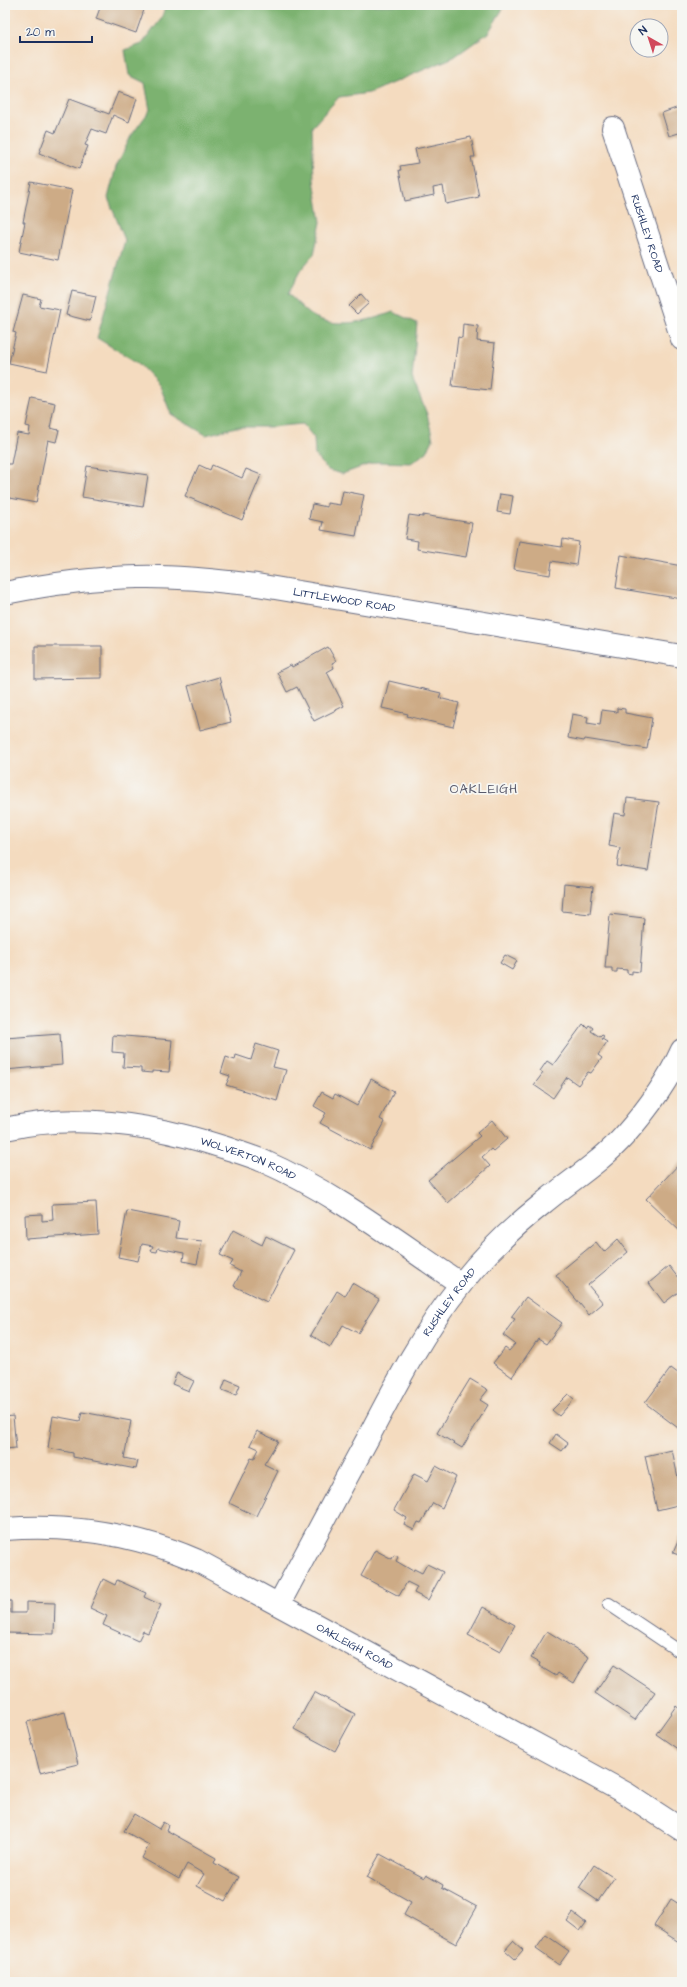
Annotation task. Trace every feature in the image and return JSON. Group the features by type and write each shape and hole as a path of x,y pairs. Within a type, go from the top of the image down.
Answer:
{"street":[{"name":"RUSHLEY ROAD","path":"613,128 682,339"},
{"name":"LITTLEWOOD ROAD","path":"5,593 76,582 139,577 195,579 265,586 682,656"},
{"name":"RUSHLEY ROAD","path":"279,1604 395,1386 428,1330 461,1284 490,1250 540,1205 599,1160 624,1136 658,1092 682,1050"},
{"name":"WOLVERTON ROAD","path":"5,1128 68,1120 117,1124 200,1140 263,1161 326,1194 461,1284"},
{"name":"OAKLEIGH ROAD","path":"5,1529 52,1527 86,1530 167,1548 196,1560 620,1790 682,1830"}],"lane":[{"path":"609,1604 682,1653"}],"green space":[{"path":"166,5 503,5 504,7 488,33 454,57 369,93 339,97 312,127 314,180 321,222 314,254 300,271 288,294 311,315 320,320 341,323 363,321 393,312 417,323 412,378 427,414 433,440 427,452 411,463 376,462 342,474 328,470 315,455 314,438 303,424 269,427 236,427 206,435 171,414 160,386 138,363 97,338 125,240 108,198 116,167 131,136 150,110 145,83 129,75 125,50 142,44 161,19"}],"building":[{"path":"101,5 151,5 149,9 145,7 136,33 96,19"},
{"path":"118,92 137,99 129,122 113,115 106,134 92,129 85,145 88,146 79,169 39,153 48,130 55,133 69,99 109,114"},
{"path":"682,106 682,132 669,136 662,113"},
{"path":"471,137 475,157 471,157 479,197 446,204 443,186 433,188 434,195 405,201 399,170 401,170 400,166 418,163 415,149"},
{"path":"31,182 72,190 58,260 19,252"},
{"path":"72,291 96,296 90,321 66,315"},
{"path":"361,294 369,303 357,314 349,306"},
{"path":"23,295 41,299 39,306 60,310 47,371 9,363 16,333 13,332"},
{"path":"463,324 478,326 477,341 495,343 490,390 452,386 458,337 462,338"},
{"path":"32,398 55,403 50,428 59,430 56,442 48,440 36,503 5,497 5,474 7,464 11,464 17,433 29,435 30,427 26,426"},
{"path":"199,465 210,470 212,465 242,478 246,469 261,475 242,520 185,496"},
{"path":"87,466 148,475 143,507 82,497"},
{"path":"343,491 364,495 356,536 321,530 323,522 309,519 312,504 327,507 327,503 340,505"},
{"path":"500,494 513,496 510,514 497,512"},
{"path":"409,515 423,517 423,515 472,523 466,557 417,549 418,541 405,539"},
{"path":"563,539 579,542 576,565 552,561 550,575 514,569 519,541 562,547"},
{"path":"621,555 682,566 682,599 616,588"},
{"path":"35,646 102,646 102,678 35,679"},
{"path":"328,647 336,661 332,663 334,668 327,672 344,706 314,721 297,687 287,692 277,672 291,665 292,667"},
{"path":"219,677 231,722 200,730 188,686"},
{"path":"389,681 441,693 439,698 459,703 453,727 407,716 408,714 382,708"},
{"path":"617,708 625,709 625,713 652,718 647,749 585,739 584,741 568,738 572,714 588,717 587,723 600,725 602,710 617,712"},
{"path":"627,798 659,802 648,871 617,866 620,848 609,846 614,813 625,815"},
{"path":"564,884 593,887 590,914 562,911"},
{"path":"610,914 644,918 640,972 632,971 632,974 627,973 627,970 617,969 617,972 612,972 612,968 605,968"},
{"path":"505,955 517,961 512,970 500,963"},
{"path":"583,1024 587,1028 589,1025 593,1028 591,1031 600,1037 602,1035 604,1036 602,1039 607,1042 598,1055 602,1058 591,1073 588,1072 578,1085 567,1077 553,1098 534,1085 543,1073 540,1071 547,1061 553,1065"},
{"path":"60,1034 62,1065 5,1070 5,1038"},
{"path":"113,1035 172,1040 169,1072 141,1072 141,1068 123,1067 124,1053 112,1052"},
{"path":"256,1044 278,1051 273,1067 286,1070 277,1101 226,1085 230,1076 221,1073 226,1057 235,1060 236,1055 251,1060"},
{"path":"371,1079 394,1092 380,1119 385,1122 370,1150 320,1123 326,1113 314,1106 322,1092 333,1098 335,1094 357,1106"},
{"path":"492,1120 507,1139 493,1151 491,1149 482,1157 490,1166 448,1203 428,1180 480,1136 477,1133"},
{"path":"681,1162 682,1163 682,1233 646,1199"},
{"path":"96,1202 98,1234 26,1239 25,1215 42,1214 42,1221 53,1220 52,1204"},
{"path":"127,1211 179,1221 176,1238 202,1241 197,1264 183,1261 184,1253 158,1248 157,1252 151,1251 153,1246 142,1244 138,1261 118,1257"},
{"path":"233,1230 262,1245 266,1236 294,1250 267,1302 234,1286 241,1272 230,1266 233,1261 220,1255"},
{"path":"618,1239 628,1252 588,1285 603,1303 589,1315 556,1275 596,1242 604,1252"},
{"path":"669,1266 682,1283 682,1289 664,1303 649,1283"},
{"path":"352,1283 379,1299 358,1333 343,1325 330,1347 311,1335 337,1291 345,1296"},
{"path":"526,1297 562,1323 546,1344 538,1339 512,1377 493,1363 505,1348 509,1351 515,1344 503,1335 515,1319 511,1317"},
{"path":"671,1368 679,1374 682,1369 682,1431 645,1403"},
{"path":"177,1373 194,1381 189,1391 172,1384"},
{"path":"226,1379 240,1385 236,1395 222,1390"},
{"path":"470,1379 488,1390 480,1400 488,1405 462,1448 437,1433"},
{"path":"568,1394 574,1399 559,1416 552,1410"},
{"path":"82,1412 131,1421 124,1458 138,1461 136,1469 73,1457 73,1453 48,1448 53,1416 80,1421"},
{"path":"13,1416 16,1448 5,1449 5,1417"},
{"path":"257,1431 278,1441 264,1464 278,1471 256,1516 229,1503 251,1458 254,1459 259,1449 250,1445"},
{"path":"556,1434 568,1443 562,1451 550,1443"},
{"path":"672,1450 682,1496 682,1504 657,1510 645,1456"},
{"path":"436,1466 456,1477 442,1508 433,1503 421,1523 418,1522 414,1530 404,1525 407,1518 394,1510 414,1474 428,1481"},
{"path":"682,1532 682,1556 673,1553"},
{"path":"375,1550 392,1559 394,1555 398,1557 396,1561 413,1571 414,1569 422,1573 427,1564 443,1572 428,1600 414,1593 417,1587 407,1582 399,1596 361,1576"},
{"path":"103,1579 115,1585 117,1580 146,1593 144,1597 161,1605 148,1633 143,1631 138,1641 103,1625 107,1616 90,1608"},
{"path":"5,1600 11,1601 11,1613 26,1613 26,1602 55,1603 54,1634 5,1633"},
{"path":"483,1607 515,1625 500,1652 468,1635"},
{"path":"547,1631 589,1657 574,1683 558,1673 556,1676 539,1666 540,1663 531,1658"},
{"path":"614,1665 655,1692 635,1720 595,1693"},
{"path":"314,1692 355,1714 335,1751 294,1729"},
{"path":"676,1706 682,1711 682,1752 656,1734"},
{"path":"65,1712 78,1764 40,1773 27,1722"},
{"path":"134,1814 159,1829 163,1822 168,1825 166,1830 216,1858 214,1863 239,1877 225,1901 197,1886 204,1874 187,1864 179,1879 142,1858 149,1845 124,1831"},
{"path":"380,1854 424,1878 426,1875 443,1885 442,1888 477,1907 456,1944 404,1915 411,1902 367,1877"},
{"path":"594,1865 614,1878 598,1901 579,1888"},
{"path":"671,1899 679,1904 682,1900 682,1944 654,1926"},
{"path":"573,1913 586,1923 580,1931 567,1921"},
{"path":"546,1935 569,1951 559,1965 536,1949"},
{"path":"513,1941 523,1950 515,1959 505,1950"}],"district":[{"name":"OAKLEIGH","path":"484,789"}]}
